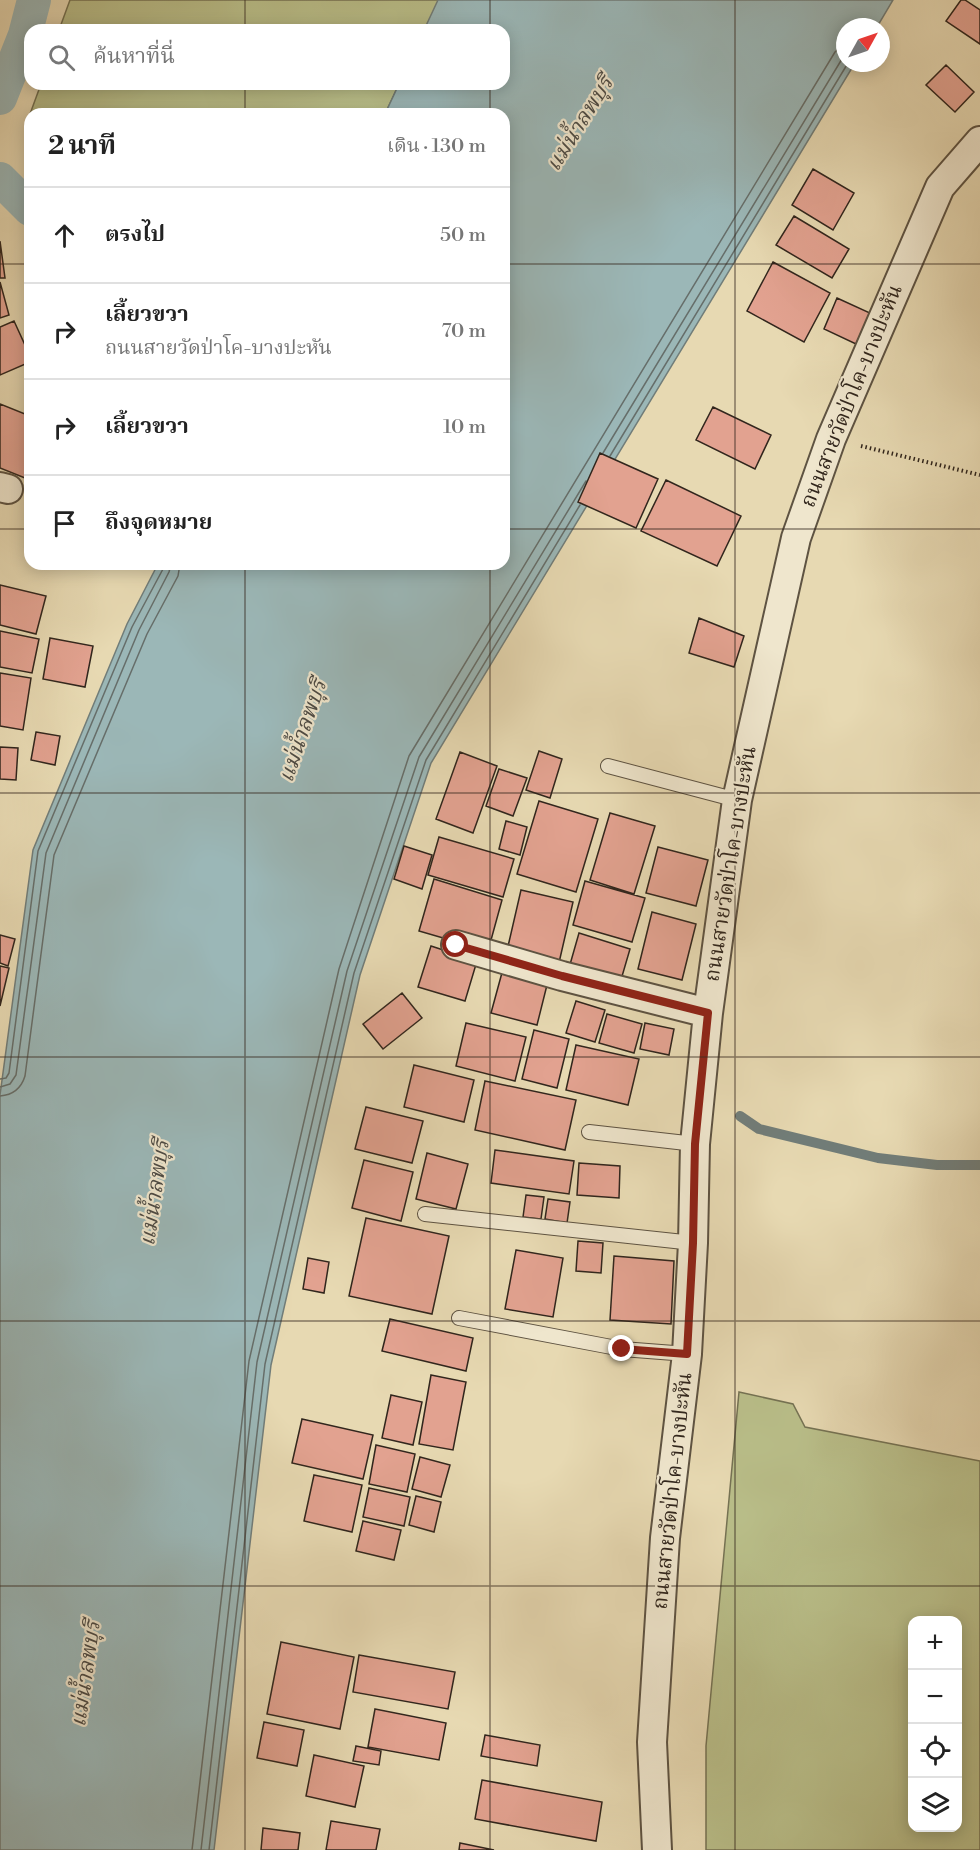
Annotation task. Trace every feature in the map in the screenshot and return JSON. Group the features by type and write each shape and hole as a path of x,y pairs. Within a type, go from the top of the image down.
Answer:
{"street":[{"name":"ถนนสายวัดป่าโค-บางปะหัน","path":"657,1850 652,1742 665,1538 687,1354 695,1144 708,1013 737,800 796,538 831,439 940,187 980,141"},
{"path":"456,945 562,976 708,1013"}],"lane":[{"path":"608,766 737,800"},
{"path":"590,1132 695,1144"},
{"path":"425,1214 693,1243"},
{"path":"459,1318 622,1349 687,1354"}],"path":[{"path":"831,439 980,476"}],"green space":[{"path":"70,0 439,0 428,24 61,24"},
{"path":"39,90 396,90 388,108 32,108"},
{"path":"739,1392 793,1404 805,1427 980,1461 980,1850 706,1850 706,1746"}],"water":[{"name":"แม่น้ำลพบุรี","path":"438,0 893,0 882,18 836,18 836,72 850,72 431,763 360,975 271,1365 214,1850 0,1850 0,1095 33,850 127,624 155,570 510,570 510,108 388,108 396,90 510,90 510,24 427,24"}],"building":[{"path":"961,0 965,0 980,10 980,44 946,21"},
{"path":"946,65 974,92 955,112 926,85"},
{"path":"813,169 854,193 833,230 792,205"},
{"path":"794,216 849,249 832,278 776,245"},
{"path":"0,241 5,278 0,278"},
{"path":"773,262 830,293 804,342 747,311"},
{"path":"0,282 9,315 0,318"},
{"path":"837,298 870,313 856,344 824,329"},
{"path":"14,321 24,343 24,365 0,375 0,327"},
{"path":"0,404 24,414 24,478 0,468"},
{"path":"713,407 771,435 755,469 696,440"},
{"path":"600,453 658,479 636,528 578,502"},
{"path":"666,480 741,516 717,566 641,531"},
{"path":"0,585 46,596 36,634 0,625"},
{"path":"699,618 744,636 734,667 689,653"},
{"path":"0,631 39,639 32,673 0,667"},
{"path":"50,638 93,646 85,687 43,679"},
{"path":"0,673 31,678 23,730 0,726"},
{"path":"36,732 60,736 55,765 31,760"},
{"path":"0,747 18,748 16,780 0,779"},
{"path":"539,751 562,759 550,798 526,790"},
{"path":"460,752 497,766 473,833 436,819"},
{"path":"499,769 527,778 513,816 486,806"},
{"path":"539,801 598,819 576,892 517,874"},
{"path":"610,813 655,826 634,894 590,880"},
{"path":"506,821 527,827 520,855 499,849"},
{"path":"439,837 514,859 503,897 428,875"},
{"path":"404,846 432,855 422,889 394,879"},
{"path":"658,847 708,860 696,906 646,893"},
{"path":"434,879 502,900 488,951 419,931"},
{"path":"585,881 645,898 632,942 573,925"},
{"path":"521,890 573,902 558,967 506,955"},
{"path":"652,912 696,924 682,980 638,969"},
{"path":"579,933 630,949 618,990 567,975"},
{"path":"0,935 15,939 8,966 0,963"},
{"path":"431,946 477,961 465,1001 418,987"},
{"path":"0,966 9,968 0,1006"},
{"path":"503,969 548,981 537,1025 491,1013"},
{"path":"402,993 422,1018 383,1049 363,1024"},
{"path":"576,1001 605,1010 595,1042 566,1033"},
{"path":"607,1014 642,1024 634,1053 599,1043"},
{"path":"466,1023 526,1037 515,1081 456,1066"},
{"path":"645,1023 674,1029 669,1055 640,1049"},
{"path":"534,1030 569,1039 557,1088 522,1079"},
{"path":"576,1045 639,1059 628,1105 566,1090"},
{"path":"414,1065 474,1080 464,1122 404,1107"},
{"path":"485,1081 576,1100 565,1150 475,1130"},
{"path":"366,1107 423,1121 412,1163 355,1149"},
{"path":"495,1150 574,1161 569,1194 491,1183"},
{"path":"427,1153 468,1164 456,1209 416,1199"},
{"path":"364,1160 413,1172 401,1221 352,1208"},
{"path":"579,1163 620,1166 619,1198 577,1195"},
{"path":"526,1195 544,1197 541,1219 523,1217"},
{"path":"548,1199 570,1202 567,1223 545,1219"},
{"path":"366,1218 449,1236 432,1314 349,1296"},
{"path":"578,1241 603,1243 601,1273 576,1271"},
{"path":"516,1250 563,1258 553,1317 505,1309"},
{"path":"614,1256 674,1261 671,1324 610,1320"},
{"path":"308,1258 329,1262 324,1293 303,1289"},
{"path":"390,1319 473,1338 466,1371 382,1351"},
{"path":"431,1375 466,1382 453,1450 419,1444"},
{"path":"391,1395 422,1402 413,1445 382,1438"},
{"path":"302,1419 373,1435 363,1479 292,1463"},
{"path":"376,1445 415,1454 407,1492 369,1484"},
{"path":"420,1457 450,1465 441,1497 412,1489"},
{"path":"314,1475 362,1485 352,1532 304,1521"},
{"path":"369,1488 410,1497 404,1526 363,1517"},
{"path":"416,1496 441,1502 434,1532 409,1525"},
{"path":"363,1521 401,1530 394,1560 356,1551"},
{"path":"281,1642 354,1657 340,1729 267,1714"},
{"path":"359,1655 455,1672 448,1709 353,1692"},
{"path":"375,1709 446,1723 439,1760 368,1747"},
{"path":"264,1722 304,1730 297,1766 257,1758"},
{"path":"485,1735 540,1745 537,1766 481,1756"},
{"path":"356,1746 381,1751 379,1765 353,1761"},
{"path":"314,1755 364,1766 355,1807 306,1796"},
{"path":"482,1780 602,1802 596,1841 475,1819"},
{"path":"331,1821 380,1829 376,1850 326,1850"},
{"path":"263,1828 300,1833 298,1850 261,1850"},
{"path":"460,1843 494,1850 459,1850"}],"waterway":[{"path":"28,24 34,0"},
{"path":"0,98 24,38"},
{"path":"0,179 24,203"},
{"path":"740,1116 759,1129 878,1158 937,1165 980,1165"}],"route":[{"path":"456,945 639,997 708,1013 695,1144 687,1354 622,1349"}]}
